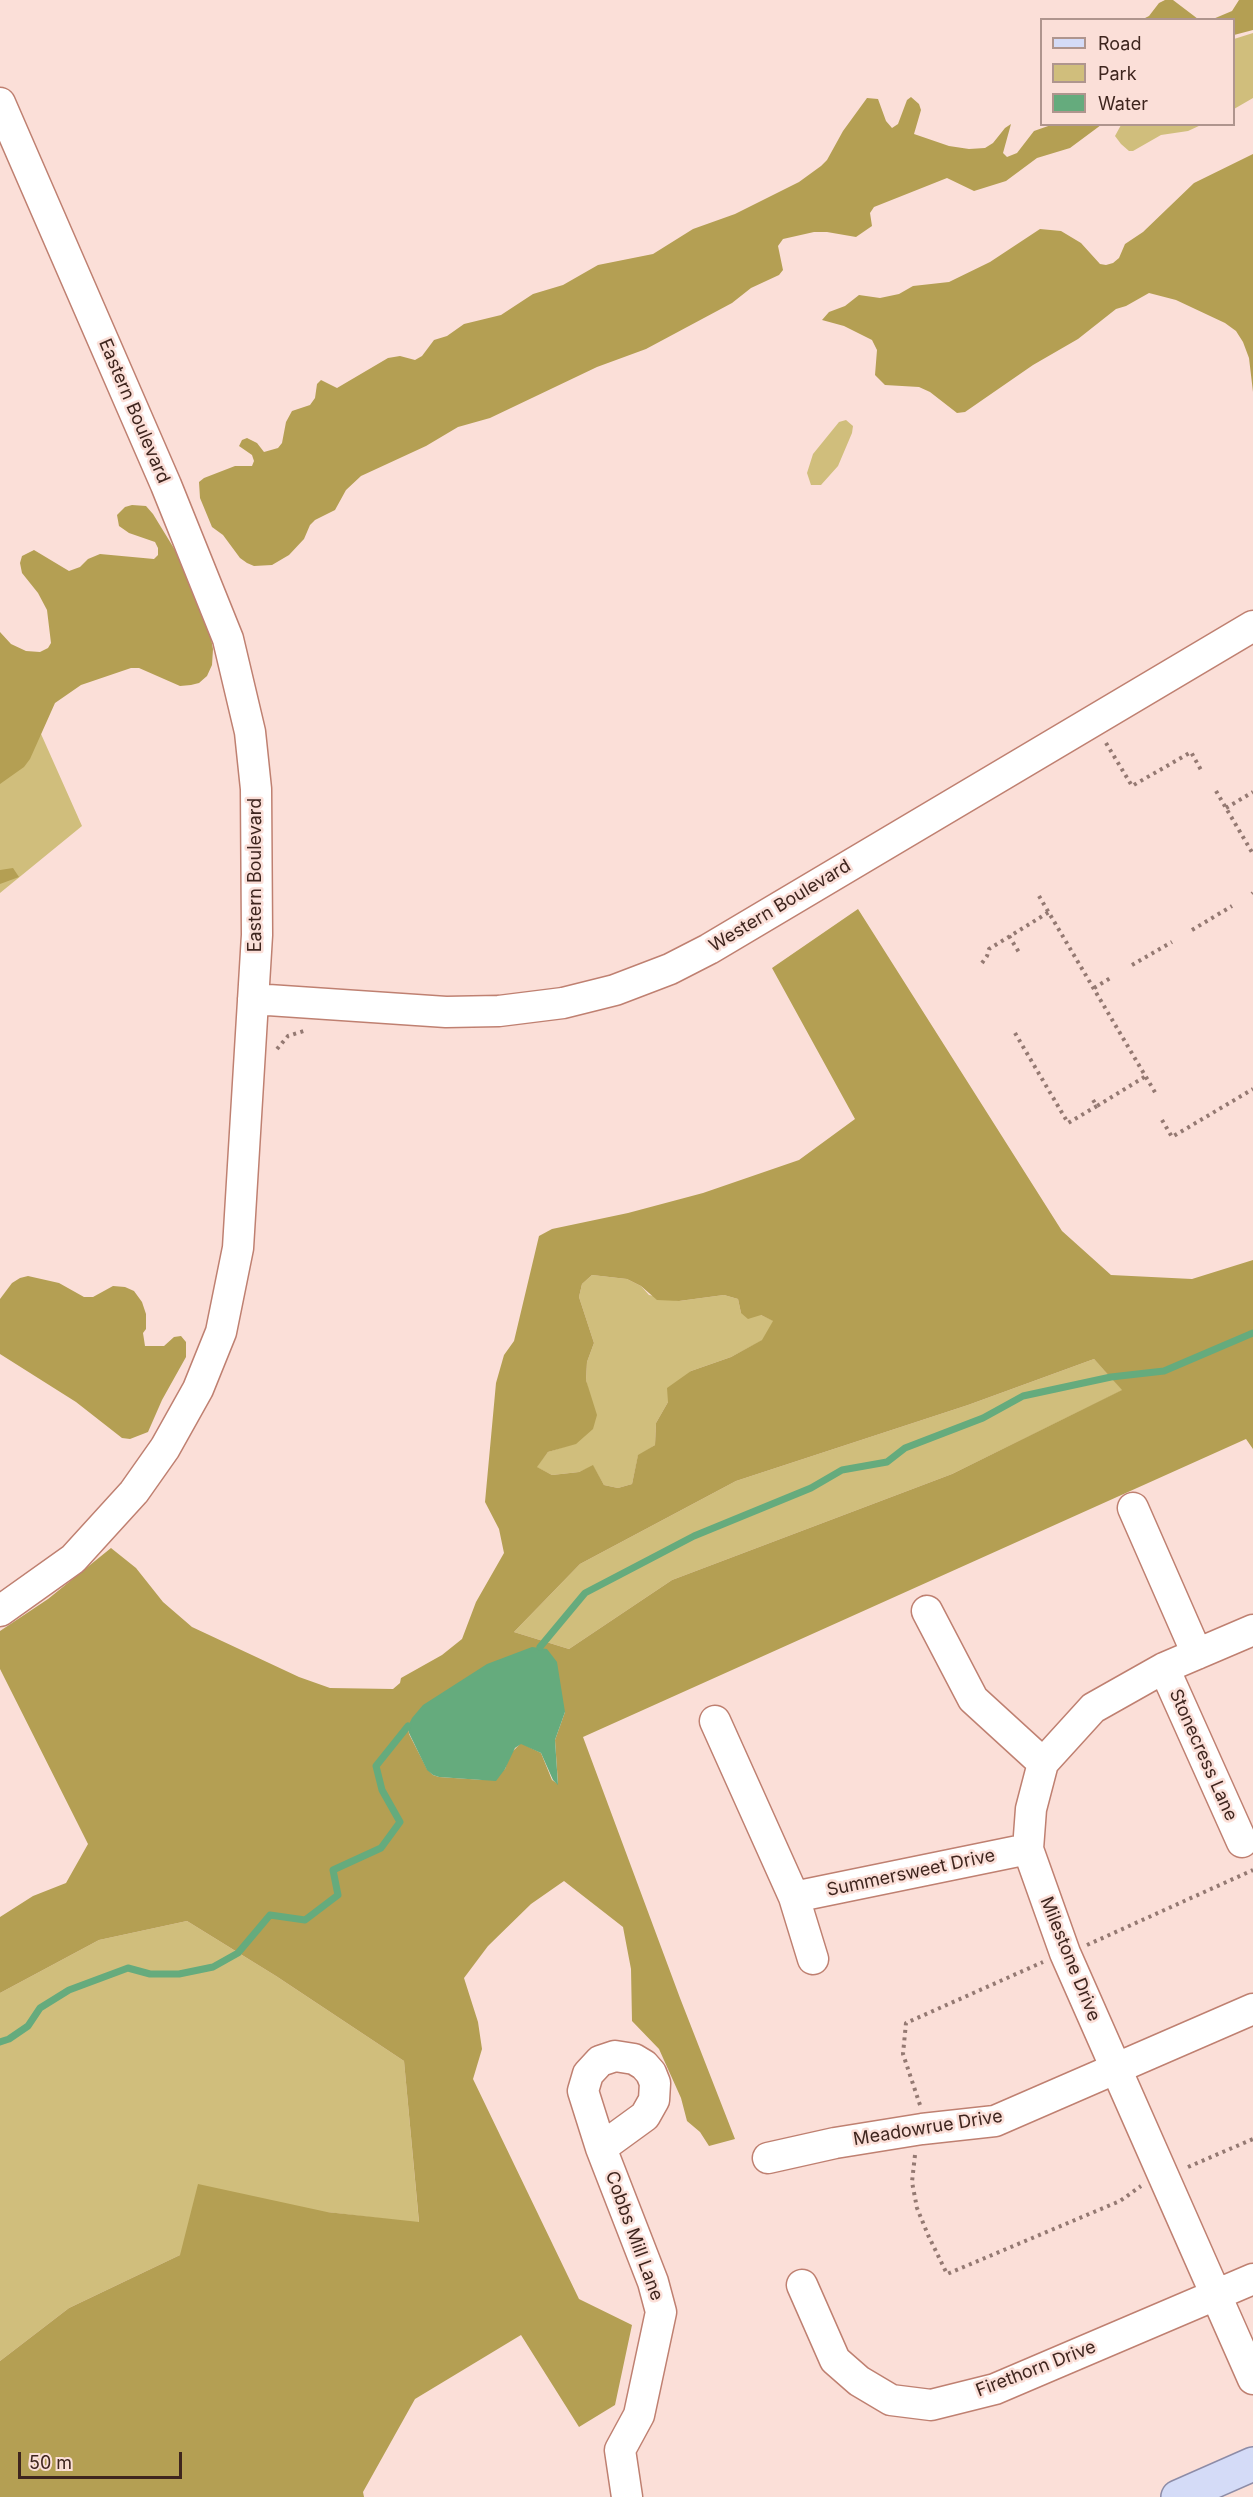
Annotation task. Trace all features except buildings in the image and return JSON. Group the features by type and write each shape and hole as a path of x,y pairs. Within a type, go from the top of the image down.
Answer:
{"main road":[{"path":"1178,2497 1253,2464"}],"street":[{"name":"Eastern Boulevard","path":"0,103 166,485 228,639 250,732 256,789 257,935 237,1248 221,1332 202,1379 165,1449 134,1492 73,1558 0,1611"},
{"name":"Western Boulevard","path":"253,999 435,1012 467,1012 550,1005 615,990 670,969 709,949 1253,626"},
{"path":"1132,1508 1197,1654"},
{"path":"927,1611 973,1699 1043,1763"},
{"name":"Milestone Drive","path":"1253,1630 1164,1668 1093,1708 1043,1763 1030,1809 1028,1849 1065,1953 1253,2379"},
{"name":"Stonecress Lane","path":"1164,1668 1242,1842"},
{"path":"715,1721 794,1897 813,1959"},
{"name":"Summersweet Drive","path":"794,1897 1028,1849"},
{"name":"Meadowrue Drive","path":"768,2158 835,2143 922,2129 995,2121 1253,2009"},
{"name":"Cobbs Mill Lane","path":"601,2148 653,2282 661,2312 639,2415 620,2450 627,2497"},
{"name":"Firethorn Drive","path":"802,2285 836,2360 859,2381 891,2400 932,2405 995,2389 1253,2279"}],"path":[{"path":"1096,749 1115,738"},
{"path":"1106,743 1132,786 1191,752 1201,770"},
{"path":"1216,791 1253,854"},
{"path":"1226,808 1253,792"},
{"path":"1039,896 1156,1094"},
{"path":"1192,930 1232,906"},
{"path":"982,963 989,949 1049,912"},
{"path":"1010,936 1020,954"},
{"path":"1132,965 1172,942"},
{"path":"1094,988 1112,977"},
{"path":"274,1056 278,1046 287,1037 295,1032 312,1029"},
{"path":"1015,1033 1068,1123 1146,1076"},
{"path":"1162,1120 1172,1137 1253,1089"},
{"path":"1093,1100 1097,1106"},
{"path":"1079,1948 1253,1870"},
{"path":"923,2115 903,2054 906,2023 1052,1958"},
{"path":"1178,2171 1253,2139"},
{"path":"916,2150 912,2182 917,2208 927,2235 947,2274 1120,2201 1144,2184"}],"green space":[{"path":"1253,33 1253,98 1235,108 1235,39"},
{"path":"1120,126 1199,126 1188,131 1161,135 1133,151 1129,151 1115,136"},
{"path":"846,420 853,426 852,433 838,466 821,485 811,485 807,473 813,454 839,422"},
{"path":"21,689 82,826 0,893 0,699"},
{"path":"592,1275 627,1279 641,1286 649,1295 679,1301 724,1295 738,1299 741,1313 761,1315 774,1321 763,1340 731,1357 691,1371 656,1423 655,1445 638,1456 632,1484 618,1488 604,1485 593,1466 579,1472 552,1475 536,1467 548,1452 576,1443 590,1397 586,1380 587,1362 594,1343 579,1297 582,1284"},
{"path":"1094,1359 1123,1390 952,1474 672,1580 569,1649 514,1632 580,1564 736,1481 968,1405"},
{"path":"187,1921 276,1976 404,2061 419,2223 327,2212 180,2255 69,2308 0,2361 0,1993 99,1940"}],"shaded area":[{"path":"1173,0 1197,18 1145,18 1159,3"},
{"path":"1239,0 1253,0 1253,30 1235,35 1235,18 1215,18 1232,11"},
{"path":"911,97 919,104 921,110 914,134 949,146 969,149 985,148 1011,124 1003,153 1007,157 1017,153 1034,131 1048,126 1100,126 1070,148 1037,158 1006,181 974,191 947,178 874,207 870,213 872,226 856,237 814,232 783,239 778,246 783,270 779,275 751,288 732,303 646,349 597,367 490,418 458,427 426,446 361,476 346,490 335,510 315,520 310,525 304,539 289,555 272,565 254,566 247,563 240,558 223,535 212,527 200,498 199,482 235,466 252,466 254,461 252,455 239,446 242,440 247,438 257,443 264,452 278,448 282,443 286,422 292,411 310,405 315,398 317,384 321,380 337,388 388,358 400,356 415,360 422,356 434,340 447,336 464,324 501,315 533,294 563,285 598,265 653,254 693,229 735,214 799,182 821,166 867,98 878,99 886,121 892,128 898,124 907,100"},
{"path":"1253,154 1253,392 1249,358 1236,331 1225,323 1176,300 1149,293 1116,309 1078,339 1033,365 965,412 957,413 930,392 919,387 885,385 875,375 877,350 872,340 844,326 822,320 829,312 845,306 859,295 880,298 899,294 913,286 949,282 990,262 1040,229 1061,231 1081,243 1100,264 1113,263 1119,258 1125,244 1143,232 1194,183"},
{"path":"146,506 175,550 209,628 213,649 212,665 207,676 199,683 180,686 139,668 131,668 81,685 55,703 30,759 24,767 0,784 0,632 11,644 26,651 40,652 48,648 51,643 47,610 38,593 22,573 20,563 22,556 34,550 69,571 100,554 154,559 158,555 155,542 129,533 119,526 117,515 125,507"},
{"path":"13,868 19,877 0,884 0,870"},
{"path":"858,909 1062,1231 1111,1275 1192,1279 1253,1260 1253,1449 1246,1439 583,1737 735,2139 709,2146 700,2132 687,2121 681,2098 659,2049 632,2021 631,1969 623,1927 564,1881 531,1904 488,1946 464,1978 478,2022 482,2049 473,2079 579,2299 632,2325 615,2405 579,2427 521,2335 415,2399 363,2492 364,2497 0,2497 0,2361 69,2308 180,2255 198,2184 327,2212 419,2222 404,2061 276,1976 187,1921 99,1940 0,1993 0,1917 33,1896 66,1883 88,1844 0,1669 0,1631 48,1599 111,1548 136,1568 163,1602 192,1627 299,1677 330,1688 393,1689 400,1683 401,1678 442,1655 462,1639 476,1602 504,1553 499,1529 485,1502 496,1383 504,1355 514,1341 539,1236 552,1229 628,1213 703,1193 799,1160 855,1119 772,968","holes":["592,1275 627,1279 641,1286 657,1300 679,1301 724,1295 738,1299 741,1313 748,1319 761,1315 773,1321 762,1340 731,1357 691,1371 667,1388 668,1402 656,1423 655,1445 638,1455 632,1484 618,1488 604,1485 593,1465 579,1472 552,1475 537,1467 548,1452 576,1444 593,1429 597,1415 586,1380 587,1362 594,1343 579,1297 582,1284","1094,1359 1122,1390 952,1474 672,1580 569,1649 514,1632 580,1564 736,1481 968,1405","565,1712 555,1740 558,1784 552,1780 541,1753 521,1743 510,1754 505,1769 484,1780 433,1775 427,1769 409,1734 408,1726"]},
{"path":"28,1276 59,1283 84,1297 93,1297 113,1286 125,1287 134,1291 142,1302 146,1314 146,1329 143,1333 145,1346 164,1346 174,1337 181,1336 186,1342 186,1357 162,1400 148,1432 130,1439 122,1438 76,1402 0,1354 0,1299 12,1283"}],"water":[{"path":"532,1647 547,1649 557,1662 565,1712 555,1740 558,1785 553,1780 541,1753 521,1744 515,1748 505,1769 496,1781 433,1775 427,1770 409,1733 408,1726 412,1718 423,1705 487,1664"}],"waterway":[{"path":"540,1647 585,1593 694,1536 811,1488 842,1470 887,1462 905,1448 983,1418 1023,1396 1111,1377 1164,1371 1253,1333"},
{"path":"0,2042 9,2039 28,2026 40,2008 69,1990 128,1968 150,1974 179,1974 213,1967 238,1953 270,1915 305,1920 338,1895 333,1870 381,1848 400,1822 382,1790 376,1766 408,1726"}]}
